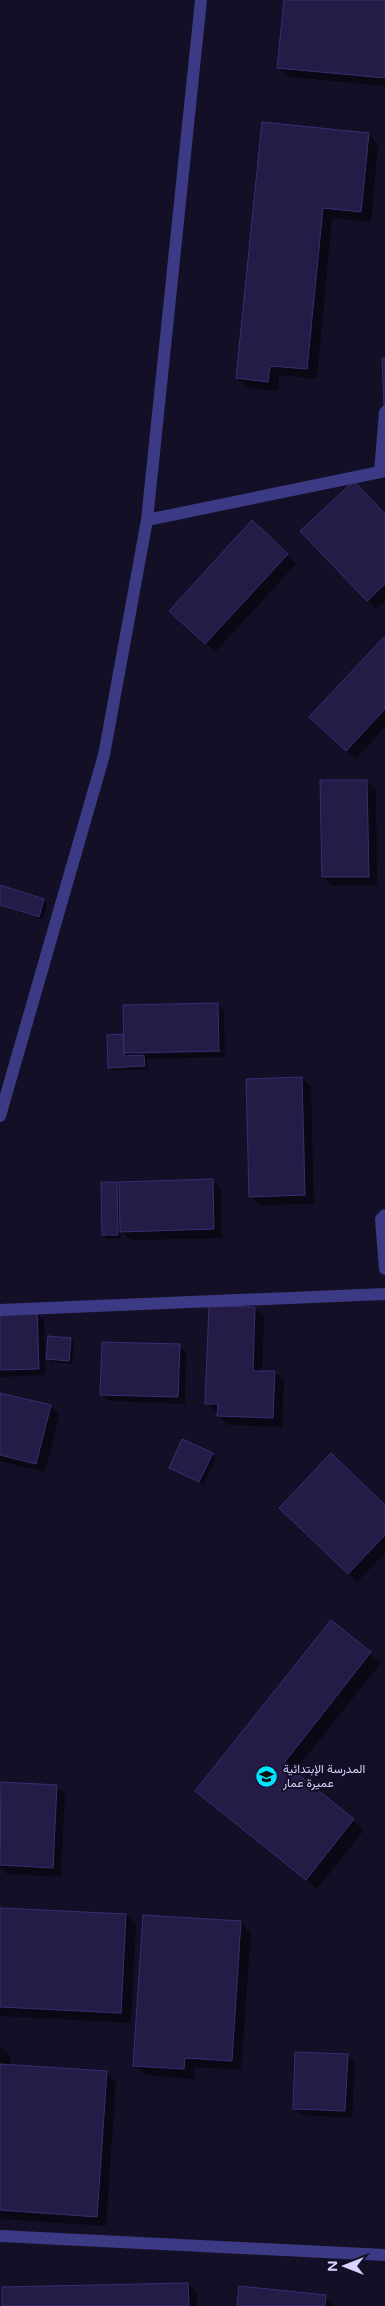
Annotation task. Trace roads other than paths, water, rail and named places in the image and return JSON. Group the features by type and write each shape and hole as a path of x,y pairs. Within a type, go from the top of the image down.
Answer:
{"street":[{"path":"0,1116 104,755 147,520 201,0"},
{"path":"147,520 383,471 385,412"},
{"path":"385,1214 382,1219 385,1269"},
{"path":"0,1310 385,1294"},
{"path":"0,2236 385,2255"}],"place":[{"name":"المدرسة الإبتدائية عميرة عمار","path":"267,1776"}]}
